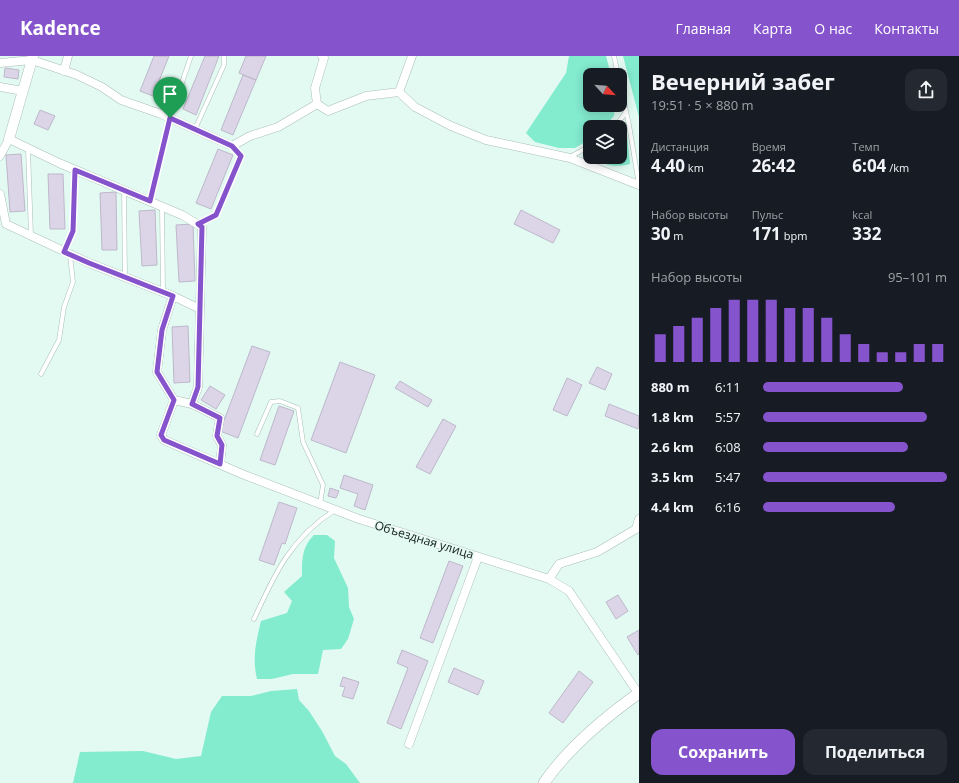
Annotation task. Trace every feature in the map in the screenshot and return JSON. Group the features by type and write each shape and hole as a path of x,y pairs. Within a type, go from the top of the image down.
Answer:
{"main road":[{"name":"Объездная улица","path":"544,783 554,769 594,728 638,693"}],"street":[{"path":"64,71 68,56"},
{"path":"317,104 315,88 324,58 322,56"},
{"path":"399,92 412,56"},
{"path":"0,156 9,139 24,91 32,58"},
{"path":"0,63 32,58 102,87 121,100 170,118 232,146 250,136 278,127 317,104"},
{"path":"0,87 24,91"},
{"path":"317,104 328,111 366,96 399,92"},
{"path":"399,92 415,107 451,126 486,140 570,158 639,185"},
{"path":"9,139 75,170 162,206 202,227 198,387 192,404"},
{"path":"0,194 2,218 6,224 67,253 125,278 173,296 200,310"},
{"path":"173,296 162,330 157,372 174,400 192,404 220,418 217,436 222,445 220,464"},
{"name":"Объездная улица","path":"174,400 161,435 164,440 220,464 359,519 549,579 569,591 638,693"},
{"path":"549,579 559,564 597,552 636,529 639,519"},
{"path":"409,744 478,557"}],"lane":[{"path":"150,201 170,118 191,56"},
{"path":"195,130 224,65 224,56"},
{"path":"614,56 617,68"},
{"path":"620,120 626,112"},
{"path":"626,112 639,185"},
{"path":"198,224 216,215 241,156 232,146"},
{"path":"28,148 31,236"},
{"path":"570,158 583,150"},
{"path":"41,374 59,340 64,306 73,282 67,253 73,231 75,170"},
{"path":"124,190 125,278"},
{"path":"162,206 164,293"},
{"path":"257,434 271,402 280,401 298,408 303,442 323,485 320,504"},
{"path":"254,620 275,574 289,553 315,524 336,510"}],"green space":[{"path":"569,56 606,56 609,68 583,68 583,112 614,112 614,116 610,120 583,120 583,143 575,148 559,148 535,142 526,133 566,73"},
{"path":"623,56 639,56 639,117 627,68"},
{"path":"627,135 630,164 620,166 607,164 627,164"},
{"path":"314,535 327,535 335,541 334,558 348,588 349,607 354,619 348,639 341,649 323,650 318,674 293,674 272,679 257,679 255,657 256,643 261,621 287,613 292,601 284,592 302,576 302,564 305,549"},
{"path":"297,689 299,700 309,711 322,731 335,756 346,764 360,783 73,783 80,752 143,751 176,759 201,756 211,712 222,696 251,696 271,691"}],"building":[{"path":"154,56 169,56 153,96 140,91"},
{"path":"205,56 219,56 196,115 183,109"},
{"path":"246,56 266,56 256,80 239,73"},
{"path":"5,68 19,70 18,79 4,77"},
{"path":"243,75 256,80 233,135 221,130"},
{"path":"40,110 55,116 48,130 34,124"},
{"path":"218,149 233,155 211,209 196,203"},
{"path":"21,154 25,211 10,212 6,155"},
{"path":"48,174 63,174 65,229 50,229"},
{"path":"116,192 117,250 102,250 100,193"},
{"path":"155,210 157,265 142,266 139,211"},
{"path":"521,210 560,230 553,243 514,224"},
{"path":"193,224 195,281 179,282 176,225"},
{"path":"188,326 190,382 174,383 172,327"},
{"path":"252,346 270,352 238,438 220,431"},
{"path":"340,362 375,375 346,453 311,440"},
{"path":"597,367 612,374 605,390 589,383"},
{"path":"567,378 582,385 567,416 553,410"},
{"path":"400,381 432,400 428,407 395,388"},
{"path":"210,386 225,395 216,409 201,400"},
{"path":"609,404 639,416 638,429 605,416"},
{"path":"279,406 294,411 275,465 260,460"},
{"path":"443,419 456,426 430,474 416,467"},
{"path":"344,475 373,485 365,510 354,506 358,494 340,488"},
{"path":"330,488 339,491 336,498 328,496"},
{"path":"279,502 297,508 285,544 282,543 274,565 259,560"},
{"path":"449,561 463,566 433,643 420,638"},
{"path":"618,595 628,611 616,619 606,602"},
{"path":"639,630 639,654 638,655 627,637"},
{"path":"402,650 428,661 401,729 387,723 408,668 397,663"},
{"path":"454,668 484,681 478,695 448,682"},
{"path":"579,671 593,682 563,723 549,713"},
{"path":"343,677 359,682 353,699 342,696 345,687 340,686"}],"route":[{"path":"170,118 232,146 241,156 216,215 198,224 202,227 198,387 192,404 220,418 217,436 222,445 220,464 164,440 161,435 174,400 157,372 162,330 173,296 64,252 73,231 75,170 150,201 170,118"}]}
